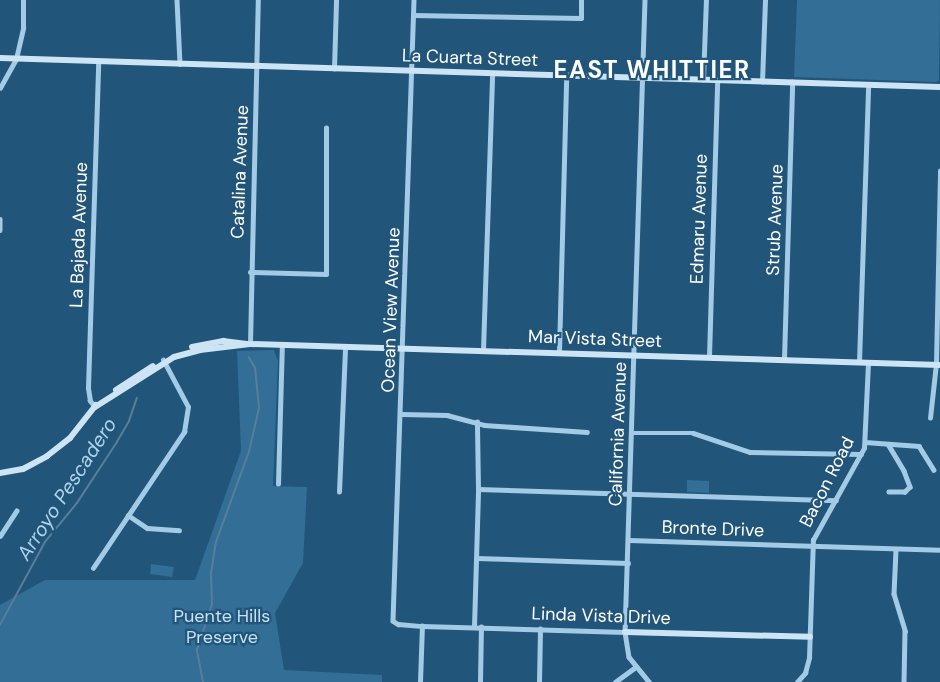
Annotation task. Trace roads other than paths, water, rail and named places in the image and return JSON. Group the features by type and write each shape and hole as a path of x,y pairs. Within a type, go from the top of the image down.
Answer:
{"street":[{"path":"0,88 16,59 23,28 24,0"},
{"path":"177,0 180,64"},
{"name":"Catalina Avenue","path":"250,344 258,0"},
{"path":"334,69 336,0"},
{"name":"Ocean View Avenue","path":"393,621 402,414 414,0"},
{"path":"413,15 581,18 582,0"},
{"name":"California Avenue","path":"645,0 625,632 627,652 649,682"},
{"path":"703,80 706,0"},
{"path":"762,82 765,0"},
{"name":"La Cuarta Street","path":"0,58 940,87"},
{"name":"La Bajada Avenue","path":"95,407 90,401 88,388 98,62"},
{"path":"483,350 492,74"},
{"path":"559,352 566,76"},
{"name":"Edmaru Avenue","path":"709,357 717,81"},
{"name":"Strub Avenue","path":"784,359 792,82"},
{"path":"859,362 868,86"},
{"path":"250,272 326,274 326,128"},
{"path":"930,418 938,365 940,171"},
{"path":"0,219 0,230"},
{"name":"Mar Vista Street","path":"0,473 23,469 47,456 70,438 106,396 192,347 211,343 236,341 250,344 938,365"},
{"path":"278,484 282,345"},
{"path":"339,492 345,347"},
{"path":"93,568 178,445 187,421 188,407 183,394 163,362"},
{"name":"Bacon Road","path":"797,682 808,665 812,545 815,533 836,500 866,442 868,363"},
{"path":"402,414 447,415 484,425 587,432"},
{"path":"474,627 478,489 477,422"},
{"path":"631,433 693,434 750,452 861,454"},
{"path":"866,442 920,446 934,470"},
{"path":"888,444 904,471 910,487 905,492 889,492"},
{"path":"478,489 836,500"},
{"path":"0,536 16,511"},
{"path":"128,515 147,528 179,530"},
{"name":"Bronte Drive","path":"629,540 940,550"},
{"path":"896,550 894,594 904,631 904,682"},
{"path":"476,558 628,563"},
{"name":"Linda Vista Drive","path":"393,621 398,624 422,626 810,637"},
{"path":"420,682 422,626"},
{"path":"480,682 481,627"},
{"path":"538,682 540,629"},
{"path":"615,682 636,667"}],"waterway":[{"path":"203,682 197,650 212,604 211,573 216,542 249,452 259,408 255,368 249,358"},
{"name":"Arroyo Pescadero","path":"0,625 45,542 77,503 117,442 129,421 137,398"}],"district":[{"name":"EAST WHITTIER","path":"652,70"}],"park label":[{"name":"Puente Hills Preserve","path":"222,627"}]}
